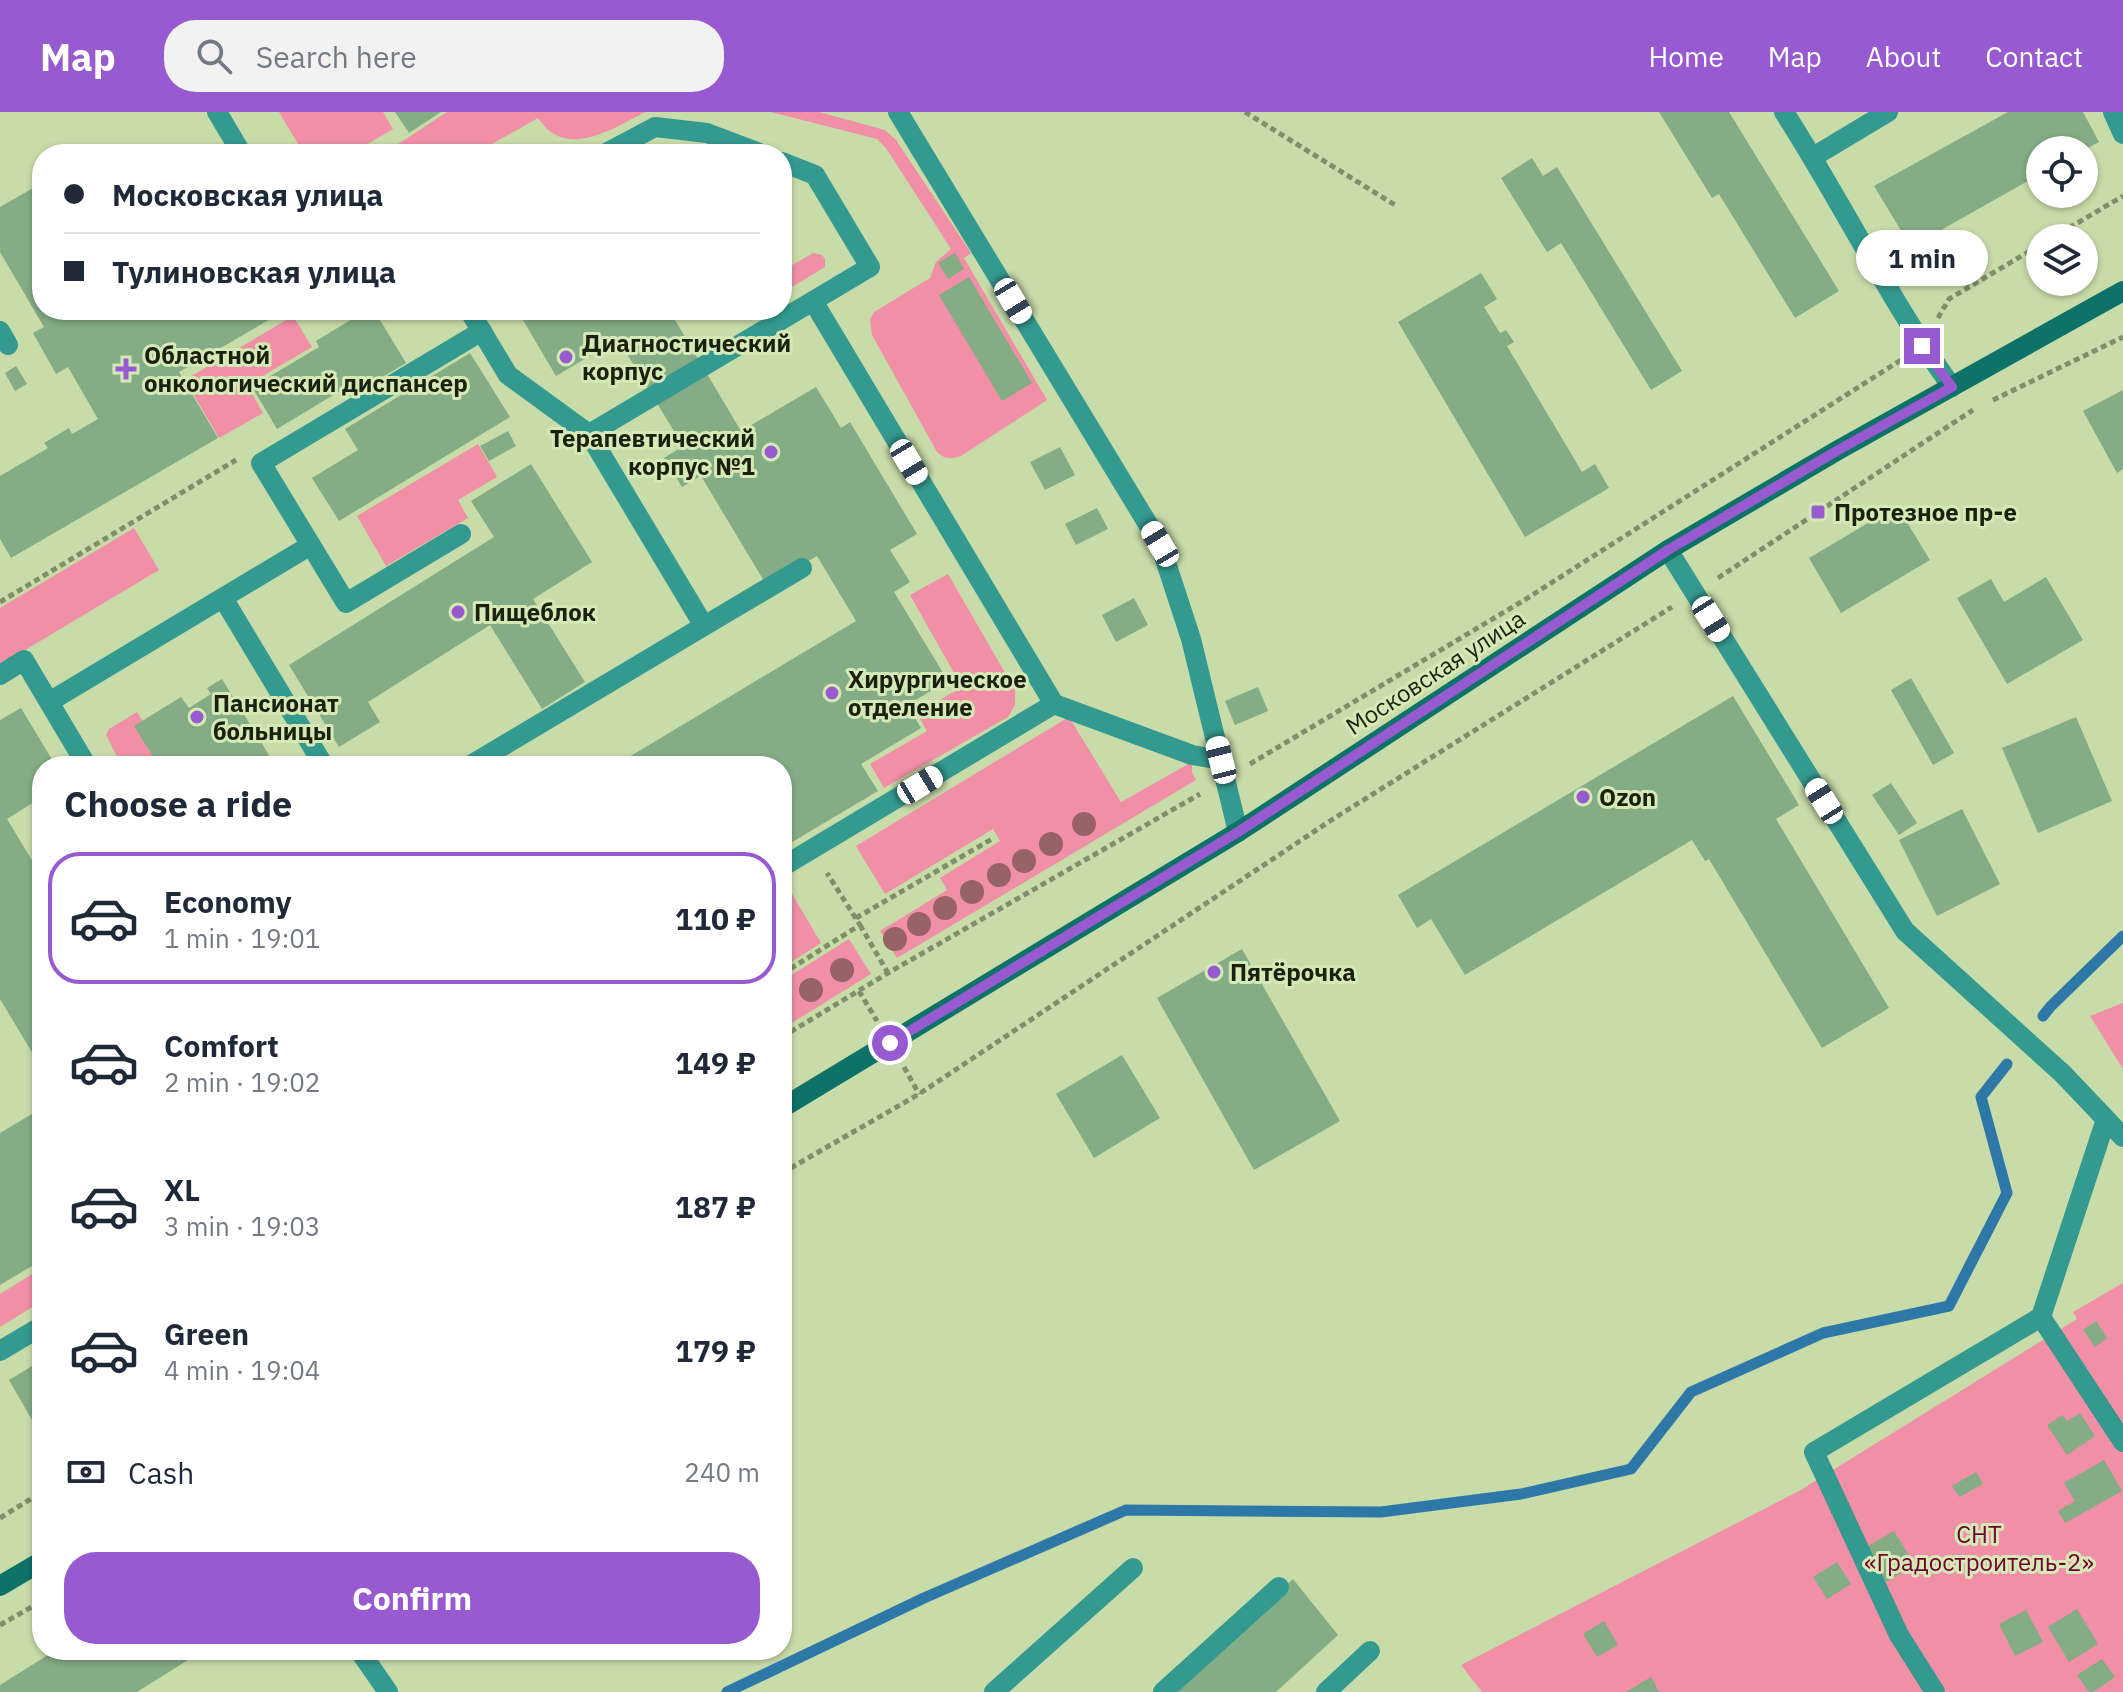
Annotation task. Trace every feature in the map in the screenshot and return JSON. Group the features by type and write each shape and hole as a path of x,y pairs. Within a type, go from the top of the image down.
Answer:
{"main road":[{"name":"Московская улица","path":"792,1102 1238,832 1668,550 1840,449 2123,291"},
{"path":"0,1586 32,1567"}],"street":[{"path":"217,112 236,144"},
{"path":"898,112 1160,544 1191,639 1238,832"},
{"path":"1784,112 1922,346 1952,387"},
{"path":"1813,157 1888,112"},
{"path":"2113,112 2123,134"},
{"path":"623,144 655,127 707,133 736,144"},
{"path":"792,166 815,175 870,267 792,313"},
{"path":"813,301 1054,704 1192,755 1223,770"},
{"path":"475,320 508,375 589,434 704,626"},
{"path":"589,434 781,320"},
{"path":"461,534 346,603 257,456 482,331"},
{"path":"49,702 311,545"},
{"path":"1668,550 1905,931 2063,1074 2123,1137"},
{"path":"486,756 802,568"},
{"path":"223,598 318,756"},
{"path":"0,675 24,660 81,756"},
{"path":"792,861 1054,704"},
{"path":"1935,1692 1899,1635 1814,1452 2041,1317 2106,1119"},
{"path":"2041,1317 2123,1442"},
{"path":"0,1351 32,1332"},
{"path":"994,1692 1133,1568"},
{"path":"1163,1692 1279,1587"},
{"path":"1326,1692 1370,1651"},
{"path":"366,1660 388,1692"}],"path":[{"path":"1245,112 1395,205"},
{"path":"2076,224 2123,196"},
{"path":"792,1031 1223,770 1526,599 1922,346 1949,299 2026,253"},
{"path":"792,1167 919,1094 1333,819 1695,593 1980,405 2123,337"},
{"path":"0,602 257,456"},
{"path":"856,918 992,839"},
{"path":"812,849 888,973"},
{"path":"792,968 860,925"},
{"path":"0,1518 32,1498"},
{"path":"0,1625 32,1607"}],"green space":[{"path":"279,112 383,112 393,129 368,144 298,144"},
{"path":"447,112 645,112 586,138 562,137 549,131 538,118 492,144 398,144"},
{"path":"771,112 819,112 885,130 896,140 971,253 964,258 1047,400 961,456 948,458 937,452 872,335 870,319 874,312 930,278 936,262 951,249 886,148 877,139"},
{"path":"813,253 825,259 825,267 792,287 792,265"},
{"path":"286,320 295,320 312,347 247,385 263,413 219,438 185,380"},
{"path":"478,444 497,477 458,500 468,518 386,566 357,516"},
{"path":"134,528 159,570 0,665 0,608"},
{"path":"948,574 1015,690 1015,705 1008,717 884,788 870,764 927,731 917,713 962,687 910,595"},
{"path":"137,712 164,756 117,756 106,735 109,729"},
{"path":"1069,717 1121,802 1192,762 1196,780 897,958 880,931 947,890 940,878 1000,841 993,829 885,894 856,846"},
{"path":"792,894 821,943 792,962"},
{"path":"849,939 871,974 792,1023 792,975"},
{"path":"2123,1003 2123,1069 2090,1016"},
{"path":"32,1274 32,1307 0,1327 0,1294"},
{"name":"СНТ «Градостроитель-2»","path":"2123,1283 2123,1692 1482,1692 1461,1665 1799,1491 2077,1319 2073,1312"}],"building":[{"path":"395,112 441,112 409,133"},
{"path":"1659,112 1729,112 1839,291 1795,318 1719,194 1712,198"},
{"path":"2008,112 2083,112 2096,136 2026,136 2026,182 1911,247 1874,186"},
{"path":"1532,158 1543,176 1557,167 1682,371 1651,390 1561,243 1547,252 1501,178"},
{"name":"Областной онкологический диспансер","path":"32,189 32,307 0,252 0,207"},
{"path":"955,253 964,269 948,279 938,263"},
{"path":"1481,273 1497,299 1484,307 1500,333 1506,330 1514,342 1507,346 1582,472 1595,464 1609,488 1525,537 1398,322"},
{"path":"969,277 1032,383 1002,401 939,295"},
{"name":"Областной онкологический диспансер","path":"40,320 269,320 179,372 218,438 11,558 0,539 0,476 48,448 44,443 69,428 72,434 98,419 68,367 56,374 33,333 44,327"},
{"path":"351,320 380,320 406,363 350,396 345,388 277,429 252,387 319,347 316,341"},
{"path":"523,320 675,320 741,431 816,387 841,428 850,422 917,534 890,550 910,582 894,592 948,681 907,705 921,728 861,764 878,791 792,842 792,756 631,756 856,621 817,556 767,586 701,476 682,487 664,458 683,446 618,339 556,376"},
{"path":"470,353 510,417 339,521 312,478 358,450 345,429"},
{"path":"16,366 27,384 15,391 5,373"},
{"path":"2123,390 2123,469 2117,473 2083,411"},
{"path":"508,431 516,446 489,461 480,446"},
{"path":"1060,447 1075,475 1045,490 1030,462"},
{"name":"Пищеблок","path":"531,464 592,562 533,599 585,682 542,709 490,625 368,702 380,722 339,747 289,665 494,537 471,501"},
{"path":"1897,506 1930,560 1841,613 1809,558"},
{"path":"1097,508 1108,529 1076,545 1065,524"},
{"path":"2046,577 2083,640 2007,684 1957,598 1991,579 2004,602"},
{"path":"1134,598 1148,625 1116,642 1102,615"},
{"path":"1911,678 1954,753 1933,765 1891,690"},
{"name":"Пансионат больницы","path":"222,679 269,755 153,756 134,726 181,697 189,708 211,694 207,688"},
{"path":"1258,687 1268,711 1235,725 1225,701"},
{"path":"1733,696 1799,805 1776,819 1889,1008 1822,1048 1709,859 1705,861 1692,840 1465,975 1431,919 1417,928 1398,895"},
{"path":"21,708 50,756 32,756 32,803 7,819 32,860 32,1052 0,999 0,720"},
{"path":"2076,717 2112,801 2038,833 2002,748"},
{"path":"1891,783 1917,823 1899,835 1872,795"},
{"path":"1962,809 2000,884 1937,916 1899,840"},
{"path":"1242,949 1340,1121 1254,1170 1157,998"},
{"path":"1122,1055 1160,1118 1094,1158 1056,1094"},
{"path":"32,1114 32,1266 0,1285 0,1133"},
{"path":"2096,1321 2107,1338 2095,1347 2083,1330"},
{"path":"32,1366 32,1420 9,1380"},
{"path":"2080,1413 2095,1436 2067,1455 2047,1425 2063,1415 2067,1421"},
{"path":"2104,1460 2122,1491 2065,1523 2058,1511 2075,1501 2064,1483"},
{"path":"1976,1472 1983,1484 1959,1497 1952,1486"},
{"path":"1894,1531 1915,1565 1886,1582 1866,1547"},
{"path":"1837,1562 1851,1584 1827,1599 1813,1577"},
{"path":"1293,1579 1338,1635 1276,1692 1169,1692"},
{"path":"2077,1609 2098,1644 2069,1662 2048,1627"},
{"path":"2026,1610 2043,1642 2015,1656 1999,1624"},
{"path":"1604,1621 1618,1645 1597,1657 1583,1634"},
{"path":"2102,1659 2115,1677 2089,1692 2077,1675"},
{"path":"40,1660 188,1660 137,1692 0,1692 0,1685"},
{"path":"1651,1677 1659,1692 1626,1692"}],"waterway":[{"path":"2043,1016 2123,936"},
{"path":"727,1692 924,1598 1126,1510 1381,1512 1521,1494 1631,1469 1691,1392 1823,1333 1949,1306 2007,1193 1981,1097 2007,1064"}],"place":[{"name":"Диагностический корпус","path":"566,357"},
{"name":"Областной онкологический диспансер","path":"126,369"},
{"name":"Терапевтический корпус №1","path":"771,452"},
{"name":"Протезное пр-е","path":"1818,512"},
{"name":"Пищеблок","path":"458,612"},
{"name":"Хирургическое отделение","path":"832,693"},
{"name":"Пансионат больницы","path":"197,717"},
{"name":"Ozon","path":"1583,797"},
{"name":"Пятёрочка","path":"1214,972"}],"route":[{"path":"890,1043 1238,832 1668,550 1952,387 1922,346"}]}
